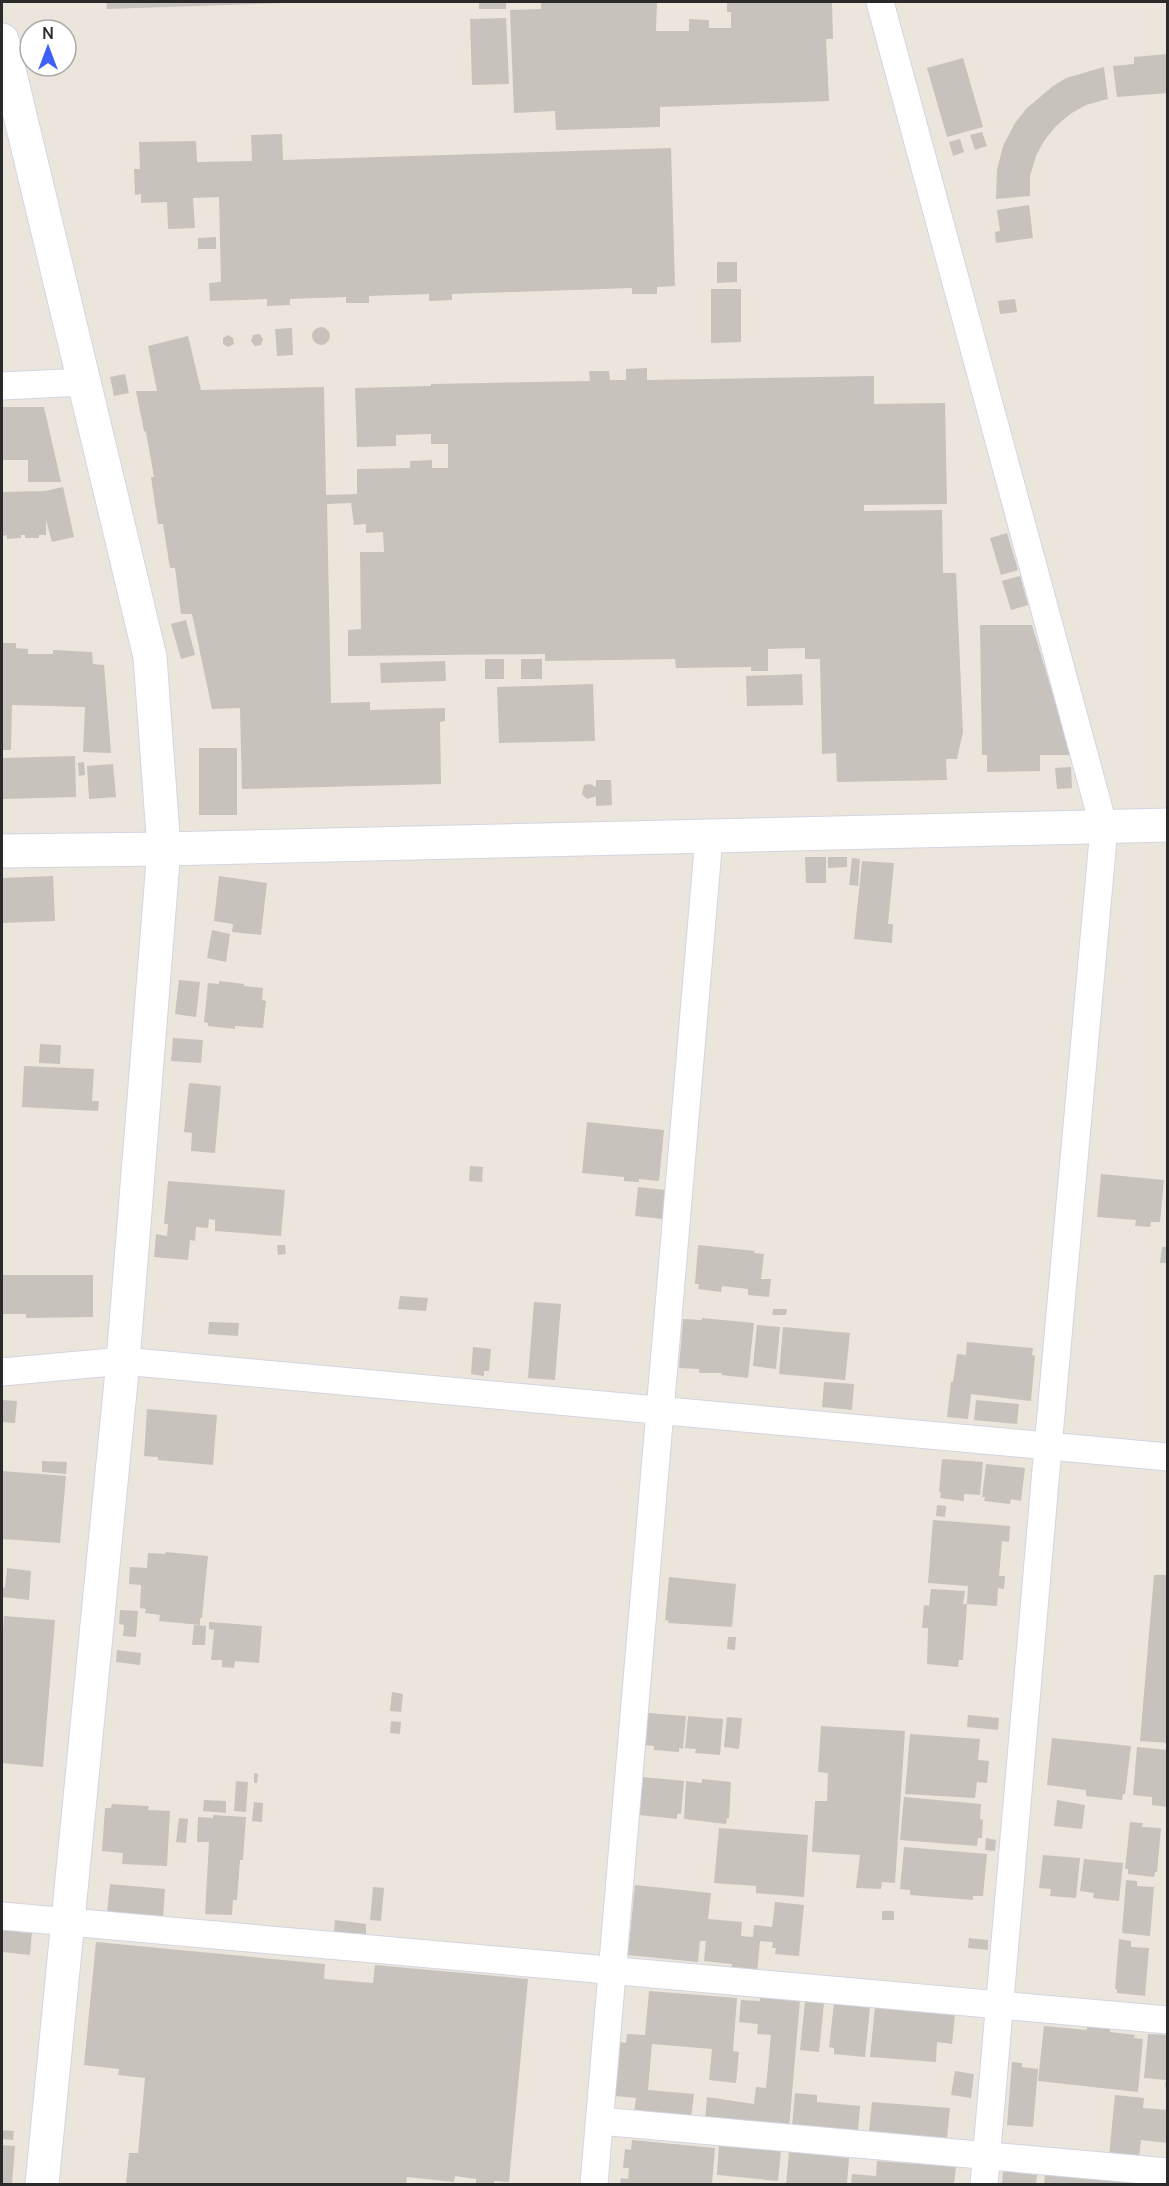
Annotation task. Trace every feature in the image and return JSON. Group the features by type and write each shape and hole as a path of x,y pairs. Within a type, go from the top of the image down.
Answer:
{"street":[{"path":"880,2 1104,828 984,2184"},
{"path":"2,40 150,657 164,849 123,1361 42,2184"},
{"path":"2,386 85,382"},
{"path":"2,851 1167,825"},
{"path":"594,2184 709,837"},
{"path":"2,1372 123,1361 1167,1457"},
{"path":"2,1916 1167,2020"},
{"path":"600,2121 1167,2172"}],"building":[{"path":"106,2 285,2 285,3 107,9"},
{"path":"479,2 506,2 506,9 479,9"},
{"path":"541,2 657,2 656,31 689,31 689,19 709,20 709,28 731,28 731,12 727,12 727,2 832,2 833,39 826,39 829,101 660,107 660,127 556,130 555,111 514,113 510,10 541,9"},
{"path":"506,18 509,84 472,85 470,19"},
{"path":"1168,54 1168,93 1117,97 1113,66 1134,64 1134,57"},
{"path":"963,58 983,127 947,137 927,68"},
{"path":"1104,67 1108,99 1086,105 1070,114 1055,127 1036,156 1030,176 1030,196 996,199 997,170 1003,146 1015,123 1026,109 1066,78"},
{"path":"982,132 987,146 975,150 970,135"},
{"path":"282,134 283,160 671,148 675,286 657,287 657,294 632,294 632,288 452,294 452,300 429,301 429,294 369,296 369,303 346,303 346,297 290,299 290,305 267,306 267,299 210,301 209,283 221,282 219,197 193,198 195,228 168,229 167,202 141,203 141,194 135,195 134,169 140,169 139,142 196,141 197,162 252,161 251,135"},
{"path":"960,139 964,152 953,156 949,142"},
{"path":"1029,205 1033,238 996,243 995,232 1000,231 997,210"},
{"path":"216,237 216,249 198,249 198,238"},
{"path":"717,262 737,262 737,282 717,283"},
{"path":"711,289 741,289 741,342 711,343"},
{"path":"1015,299 1017,312 1000,314 998,301"},
{"path":"321,327 327,330 330,336 327,342 321,345 315,342 312,336 315,330"},
{"path":"292,328 293,355 277,356 275,329"},
{"path":"260,334 263,339 261,345 255,346 251,341 253,335"},
{"path":"228,335 233,338 234,344 228,347 223,344 223,338"},
{"path":"188,336 201,390 324,387 326,495 357,494 357,469 410,468 410,461 432,460 432,468 448,468 448,444 431,444 431,434 396,435 396,446 357,447 355,388 590,381 589,371 609,371 610,380 626,380 626,369 647,368 647,380 874,376 874,404 945,403 947,504 864,505 864,511 942,510 943,573 956,573 963,732 957,759 946,759 947,780 837,782 836,753 822,754 820,659 805,659 805,648 768,649 768,671 751,671 751,667 676,668 675,659 545,661 545,654 348,656 348,630 361,629 360,552 384,552 383,532 366,533 366,524 354,525 351,503 327,504 331,703 370,702 370,710 445,708 445,721 440,722 441,784 242,789 240,708 212,709 192,614 181,614 175,568 170,568 163,524 158,524 151,477 154,477 136,391 157,391 148,346"},
{"path":"125,374 129,393 114,396 110,377"},
{"path":"2,407 44,407 61,482 28,482 28,460 2,460"},
{"path":"63,487 74,537 52,542 46,520 46,535 39,535 39,538 25,538 25,535 21,535 21,538 7,539 7,535 2,536 2,492 45,491"},
{"path":"1007,533 1018,570 1001,575 990,538"},
{"path":"1020,576 1028,605 1011,610 1002,581"},
{"path":"186,620 195,655 181,659 171,624"},
{"path":"980,625 1032,625 1071,755 1040,755 1040,771 987,772 987,755 982,755"},
{"path":"2,643 16,643 16,648 28,649 28,654 53,654 53,650 92,652 93,664 104,665 111,753 83,752 85,707 14,705 12,705 11,750 2,750"},
{"path":"485,659 504,659 504,679 485,679"},
{"path":"521,659 542,659 542,679 521,679"},
{"path":"445,661 446,681 381,683 380,663"},
{"path":"802,674 803,705 747,706 746,676"},
{"path":"593,684 595,741 499,743 497,687"},
{"path":"199,748 237,748 237,815 199,815"},
{"path":"75,756 76,797 3,799 2,758"},
{"path":"84,762 85,775 79,776 78,763"},
{"path":"113,764 116,797 89,799 87,766"},
{"path":"1071,767 1072,788 1057,789 1055,768"},
{"path":"596,780 611,780 612,805 596,806 596,796 587,799 582,794 584,785 590,784 596,787"},
{"path":"805,857 826,857 826,883 806,883"},
{"path":"828,857 847,857 847,867 828,868"},
{"path":"852,858 860,859 858,886 849,885"},
{"path":"862,861 894,863 888,924 893,924 892,943 854,939"},
{"path":"53,876 55,921 2,923 2,878"},
{"path":"219,876 267,883 261,935 232,932 233,924 214,921"},
{"path":"212,930 230,934 226,962 207,958"},
{"path":"179,980 200,982 196,1017 175,1014"},
{"path":"219,981 263,988 262,1000 266,1001 263,1028 235,1026 235,1029 208,1026 208,1023 204,1022 208,983 219,984"},
{"path":"173,1038 203,1040 201,1063 171,1061"},
{"path":"40,1044 61,1045 60,1064 39,1063"},
{"path":"24,1066 94,1069 92,1101 99,1101 98,1111 22,1107"},
{"path":"189,1083 221,1086 215,1153 191,1151 192,1133 184,1132"},
{"path":"587,1122 664,1130 659,1181 639,1179 639,1182 624,1181 624,1177 582,1173"},
{"path":"470,1166 483,1167 482,1182 469,1181"},
{"path":"1101,1174 1164,1180 1160,1222 1151,1222 1150,1227 1135,1226 1136,1220 1097,1217"},
{"path":"168,1181 285,1190 281,1236 215,1231 215,1220 209,1219 208,1228 196,1227 195,1241 190,1240 188,1260 154,1257 156,1234 167,1236 168,1224 164,1224"},
{"path":"638,1187 666,1190 663,1219 635,1216"},
{"path":"277,1245 285,1245 286,1254 278,1255"},
{"path":"698,1245 764,1254 761,1279 771,1279 769,1297 748,1295 748,1289 722,1286 721,1292 698,1289 699,1284 695,1284"},
{"path":"1162,1247 1168,1247 1168,1263 1160,1263"},
{"path":"2,1275 93,1275 93,1317 26,1318 26,1314 2,1314"},
{"path":"400,1296 428,1298 426,1311 398,1309"},
{"path":"534,1302 561,1304 555,1380 528,1378"},
{"path":"773,1309 787,1309 786,1315 772,1315"},
{"path":"702,1318 754,1323 748,1378 721,1375 722,1373 699,1373 699,1369 679,1368 683,1319 702,1320"},
{"path":"209,1322 239,1323 238,1336 208,1334"},
{"path":"757,1325 780,1327 776,1369 753,1366"},
{"path":"783,1327 850,1333 845,1380 779,1374"},
{"path":"967,1342 1033,1348 1032,1355 1035,1356 1031,1401 971,1394 968,1419 947,1417 957,1354 966,1355"},
{"path":"473,1347 491,1349 489,1371 484,1371 484,1376 471,1374"},
{"path":"824,1382 854,1384 852,1410 822,1407"},
{"path":"2,1400 17,1401 15,1423 2,1422"},
{"path":"976,1400 1019,1404 1017,1424 974,1420"},
{"path":"147,1409 217,1415 213,1465 158,1460 158,1457 144,1456"},
{"path":"942,1459 983,1462 980,1495 964,1494 964,1501 940,1498"},
{"path":"42,1461 67,1462 66,1474 42,1472"},
{"path":"986,1464 1025,1468 1021,1501 1011,1499 1010,1504 984,1501 985,1497 982,1497"},
{"path":"2,1471 66,1476 60,1543 2,1539"},
{"path":"937,1505 946,1506 945,1517 936,1516"},
{"path":"933,1520 1010,1526 1009,1542 1002,1541 999,1576 1005,1576 1004,1589 998,1588 997,1606 967,1604 968,1586 928,1583"},
{"path":"166,1552 208,1556 200,1625 159,1621 160,1615 145,1613 146,1609 140,1608 141,1585 129,1584 130,1567 147,1568 148,1553 165,1554"},
{"path":"7,1568 31,1571 29,1600 2,1597"},
{"path":"1154,1575 1168,1575 1168,1743 1140,1741"},
{"path":"669,1577 736,1584 732,1627 668,1623 669,1621 665,1620"},
{"path":"931,1589 965,1591 963,1604 967,1604 963,1660 959,1660 958,1667 927,1664 928,1628 922,1628 924,1605 929,1606"},
{"path":"120,1610 138,1611 136,1637 123,1636 124,1625 119,1624"},
{"path":"4,1616 55,1620 43,1767 2,1763"},
{"path":"209,1622 262,1626 259,1663 235,1661 234,1668 222,1667 222,1660 211,1660 214,1630 209,1629"},
{"path":"194,1625 206,1626 205,1645 192,1645"},
{"path":"728,1637 736,1637 735,1650 727,1649"},
{"path":"117,1650 141,1653 140,1665 116,1662"},
{"path":"392,1692 403,1694 401,1712 390,1711"},
{"path":"648,1713 686,1716 683,1749 679,1748 679,1752 654,1750 654,1746 644,1745"},
{"path":"968,1715 999,1718 998,1730 967,1727"},
{"path":"688,1716 723,1719 720,1755 695,1753 696,1749 685,1748"},
{"path":"727,1717 742,1718 739,1749 724,1747"},
{"path":"391,1721 401,1722 400,1734 390,1733"},
{"path":"821,1726 905,1731 895,1883 882,1882 881,1889 856,1888 860,1855 812,1852 815,1801 827,1801 828,1773 818,1772"},
{"path":"910,1734 980,1739 978,1760 989,1761 987,1783 977,1782 975,1798 905,1794"},
{"path":"1052,1738 1131,1746 1125,1794 1122,1800 1086,1796 1086,1790 1047,1785"},
{"path":"1137,1747 1168,1750 1168,1807 1152,1805 1152,1797 1133,1795"},
{"path":"254,1773 258,1774 257,1783 254,1783"},
{"path":"643,1777 684,1781 681,1814 677,1814 677,1819 639,1815"},
{"path":"702,1779 731,1782 729,1818 726,1824 684,1819 686,1781 702,1783"},
{"path":"236,1781 248,1782 246,1812 234,1811"},
{"path":"904,1797 981,1804 982,1838 978,1838 977,1846 900,1840"},
{"path":"204,1800 226,1801 226,1813 203,1811"},
{"path":"1057,1800 1085,1805 1082,1829 1054,1826"},
{"path":"254,1802 263,1803 262,1822 252,1821"},
{"path":"112,1804 149,1806 148,1810 170,1811 167,1866 122,1864 123,1853 102,1851 105,1808 111,1808"},
{"path":"213,1815 246,1817 243,1860 240,1860 237,1900 233,1900 232,1915 205,1914 209,1842 197,1842 198,1817 213,1818"},
{"path":"179,1818 188,1819 186,1843 176,1842"},
{"path":"1130,1822 1143,1823 1142,1827 1161,1828 1157,1872 1154,1877 1128,1874 1128,1869 1125,1869"},
{"path":"719,1828 808,1835 804,1897 756,1893 756,1886 714,1883"},
{"path":"986,1838 996,1840 995,1851 985,1850"},
{"path":"904,1847 987,1854 983,1896 973,1896 973,1900 910,1895 910,1890 900,1889"},
{"path":"1043,1855 1080,1858 1076,1898 1050,1896 1051,1889 1039,1888"},
{"path":"1084,1859 1123,1863 1119,1901 1093,1898 1094,1893 1080,1891"},
{"path":"1126,1880 1137,1881 1137,1886 1154,1887 1150,1936 1122,1933"},
{"path":"110,1884 165,1889 163,1918 107,1913"},
{"path":"635,1885 711,1893 708,1919 742,1922 741,1936 753,1937 754,1925 772,1927 775,1902 804,1905 799,1956 775,1954 776,1948 772,1948 773,1942 760,1941 757,1973 731,1970 732,1964 704,1961 706,1941 700,1941 698,1962 628,1955"},
{"path":"373,1887 384,1888 381,1921 370,1920"},
{"path":"882,1911 894,1911 894,1920 882,1920"},
{"path":"335,1920 366,1924 366,1934 334,1932"},
{"path":"2,1929 32,1932 30,1955 2,1952"},
{"path":"969,1938 988,1940 988,1950 968,1948"},
{"path":"1119,1939 1131,1941 1131,1947 1149,1948 1145,1996 1117,1993 1115,1989"},
{"path":"96,1942 325,1964 324,1979 373,1983 375,1965 528,1979 509,2182 476,2183 476,2179 455,2176 454,2182 407,2177 406,2184 126,2184 129,2153 138,2153 145,2078 118,2075 119,2069 84,2065"},
{"path":"649,1991 737,1998 733,2051 739,2052 736,2083 709,2080 712,2049 652,2044 648,2090 694,2094 691,2118 634,2113 636,2098 615,2096 620,2042 626,2043 627,2034 645,2035"},
{"path":"760,1996 800,2000 789,2129 705,2121 707,2097 754,2104 756,2087 766,2088 771,2035 757,2034 758,2024 739,2022 741,2000 760,2001"},
{"path":"805,2002 824,2003 819,2052 800,2050"},
{"path":"834,2003 870,2007 865,2057 834,2054 834,2048 829,2047"},
{"path":"875,2007 955,2014 952,2044 937,2042 936,2062 870,2057"},
{"path":"1044,2026 1087,2030 1087,2026 1110,2029 1110,2032 1135,2035 1134,2038 1143,2039 1138,2092 1038,2081"},
{"path":"1148,2034 1168,2035 1168,2087 1165,2087 1166,2080 1144,2078"},
{"path":"1012,2062 1022,2063 1022,2067 1038,2069 1033,2127 1007,2125"},
{"path":"955,2071 974,2074 971,2098 951,2095"},
{"path":"795,2093 817,2095 817,2102 860,2106 858,2131 792,2126"},
{"path":"1115,2095 1144,2098 1143,2108 1168,2110 1168,2143 1141,2140 1139,2159 1109,2156"},
{"path":"872,2102 950,2108 947,2138 869,2131"},
{"path":"2,2130 14,2131 13,2140 2,2139"},
{"path":"632,2140 715,2148 712,2184 620,2184 621,2178 628,2179 629,2168 623,2168 625,2149 631,2150"},
{"path":"2,2145 15,2146 12,2184 2,2184"},
{"path":"719,2145 781,2151 778,2181 717,2175"},
{"path":"789,2152 849,2158 847,2184 786,2184"},
{"path":"877,2161 956,2167 954,2184 851,2184 852,2174 876,2176"},
{"path":"1003,2171 1037,2175 1036,2184 1002,2184"},
{"path":"1045,2174 1130,2182 1129,2184 1044,2184"}]}
